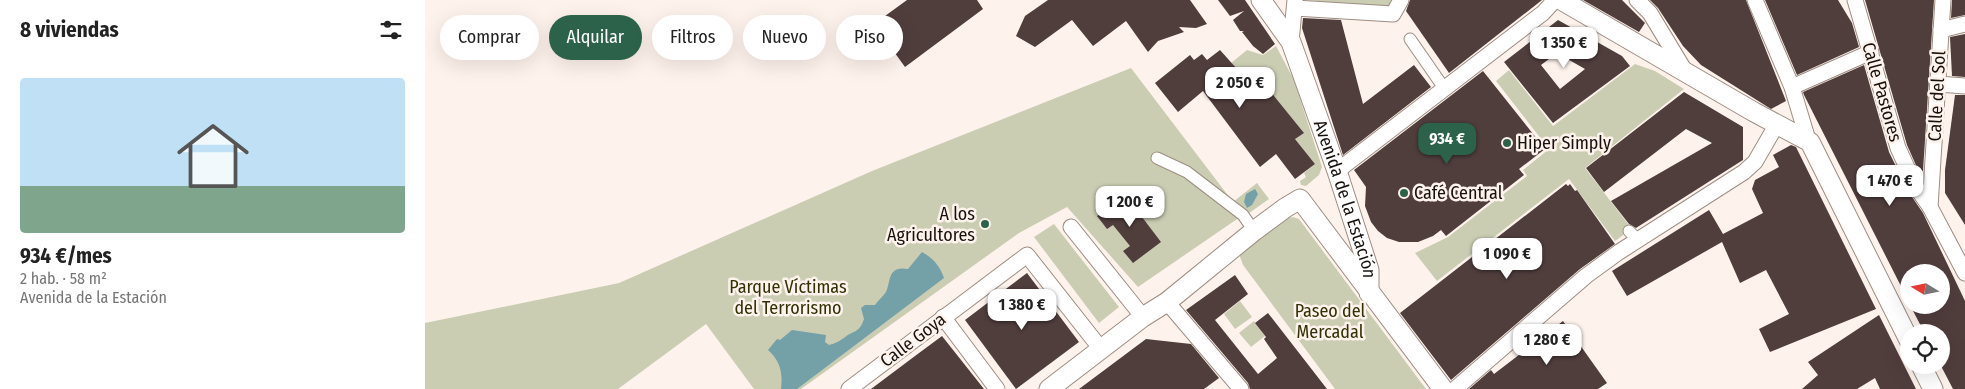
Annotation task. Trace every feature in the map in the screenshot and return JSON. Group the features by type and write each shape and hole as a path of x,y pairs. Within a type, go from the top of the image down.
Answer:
{"street":[{"name":"Avenida de la Estación","path":"1261,0 1291,42 1337,171 1369,270 1369,293"},
{"path":"1291,42 1295,4 1393,14 1401,0"},
{"path":"1337,171 1543,13 1555,0"},
{"path":"1561,0 1688,74 1808,140 1812,144 1901,324"},
{"path":"1637,0 1650,13 1688,74"},
{"path":"1755,0 1792,87 1808,140"},
{"name":"Calle Pastores","path":"1855,0 1898,148 1916,187 1930,207"},
{"name":"Calle del Sol","path":"1930,207 1943,0"},
{"path":"1941,30 1965,24"},
{"path":"1410,39 1444,88"},
{"path":"1792,87 1871,52"},
{"path":"1938,84 1965,86"},
{"path":"1455,389 1634,236 1744,172 1755,162 1777,124"},
{"path":"1157,158 1187,172 1243,215 1254,231"},
{"path":"1049,389 1143,317 1167,302 1254,231 1300,199 1443,389"},
{"path":"1930,207 1965,272"},
{"path":"1071,227 1143,317"},
{"name":"Calle Goya","path":"849,389 1027,255 1101,349"},
{"path":"1167,302 1241,389"},
{"path":"943,317 997,389"},
{"path":"1926,374 1933,389"}],"green space":[{"path":"1307,0 1393,0 1389,6 1383,8"},
{"path":"1276,46 1294,80 1322,167 1319,175 1306,186 1301,185 1300,181 1306,177 1304,173 1315,164 1295,139 1303,132 1261,80 1257,83 1251,76 1246,79 1231,63 1247,50 1263,55"},
{"path":"1635,64 1655,71 1684,89 1585,168 1632,229 1615,241 1569,179 1437,281 1415,253 1448,237 1527,176 1523,170 1549,149 1496,81 1509,70 1553,126"},
{"name":"Parque Víctimas del Terrorismo","path":"1131,68 1233,202 1257,183 1269,199 1138,287 1067,207 1019,233 801,389 754,389 706,324 618,389 425,389 425,323 619,283 872,171"},
{"name":"Paseo del Mercadal","path":"1288,218 1299,219 1426,389 1335,389 1243,265 1239,254"},
{"path":"1054,224 1119,307 1099,323 1034,237"},
{"path":"1240,301 1252,317 1235,329 1224,314"},
{"path":"1254,321 1265,336 1251,347 1239,333"}],"water":[{"path":"1255,189 1258,194 1252,205 1247,208 1244,202 1246,194"},
{"path":"922,252 936,263 944,278 797,389 781,389 782,377 780,367 768,350 777,339 780,340 792,330 826,335 825,342 829,345 847,336 860,327 864,319 861,308 865,305 875,305 886,292 893,272 901,268 908,269"}],"building":[{"path":"907,0 977,0 983,9 905,67 900,60 903,60 903,15 886,15"},
{"path":"1048,0 1190,0 1207,24 1196,28 1179,27 1184,32 1158,41 1148,52 1126,21 1093,46 1072,20 1035,47 1016,36 1025,16"},
{"path":"1218,0 1245,0 1275,44 1263,54 1253,46 1242,32 1244,31 1240,31 1233,20 1244,11 1230,16"},
{"path":"1410,0 1542,0 1449,73 1406,11"},
{"path":"1583,0 1622,0 1645,23 1639,32"},
{"path":"1650,0 1746,0 1786,101 1771,109 1701,65 1683,46 1658,8"},
{"path":"1765,0 1838,0 1852,23 1859,47 1797,75"},
{"path":"1865,0 1934,0 1923,171 1919,172 1907,145"},
{"path":"1952,0 1965,0 1965,15 1951,18"},
{"path":"1303,18 1341,20 1363,104 1414,65 1431,87 1343,155 1302,28"},
{"path":"1558,20 1622,56 1630,66 1553,123 1504,62","holes":["1557,53 1585,69 1560,89 1541,65"]},
{"path":"1965,34 1965,77 1952,76 1950,37"},
{"path":"1220,50 1246,79 1251,76 1257,83 1261,80 1304,133 1295,139 1315,164 1295,179 1276,154 1260,167 1203,91 1178,112 1155,83 1190,55 1194,60 1202,54 1207,60"},
{"path":"1864,65 1889,152 1908,191 1923,213 1947,264 1900,264 1900,284 1803,92"},
{"path":"1483,71 1545,149 1519,169 1524,175 1446,236 1441,230 1433,236 1418,242 1399,242 1387,238 1371,222 1365,206 1366,187 1354,170"},
{"path":"1684,92 1743,127 1743,160 1636,228 1629,224 1611,201 1712,143 1686,129 1604,192 1586,168"},
{"path":"1955,95 1965,95 1965,225 1945,193 1945,170"},
{"path":"1791,145 1796,147 1876,309 1770,352 1759,329 1789,314 1766,270 1740,283 1722,242 1627,296 1612,271 1709,210 1723,234 1763,213 1752,189 1755,180 1779,167 1773,155"},
{"path":"1566,184 1568,186 1570,184 1575,191 1577,190 1615,244 1580,269 1451,380 1400,313"},
{"path":"1126,196 1161,242 1133,263 1123,251 1130,246 1113,225 1107,229 1097,216"},
{"path":"1950,270 1965,301 1965,389 1953,389 1945,374 1950,374 1950,324 1920,324 1915,314 1950,314"},
{"path":"1027,273 1079,342 1016,389 965,320"},
{"path":"1235,275 1248,294 1215,320 1258,374 1277,358 1264,339 1266,337 1255,323 1268,313 1327,389 1250,389 1248,383 1186,310"},
{"path":"1879,315 1900,357 1900,374 1908,374 1916,389 1880,389 1875,378 1857,389 1802,389 1818,375 1808,362"},
{"path":"1563,321 1607,383 1598,389 1469,389 1491,370 1494,374"},
{"path":"942,336 984,389 871,389 915,356"},
{"path":"1146,339 1191,344 1219,378 1204,389 1079,389"}],"place":[{"name":"Hiper Simply","path":"1507,143"},
{"name":"Café Central","path":"1404,193"},
{"name":"A los Agricultores","path":"985,224"}]}
